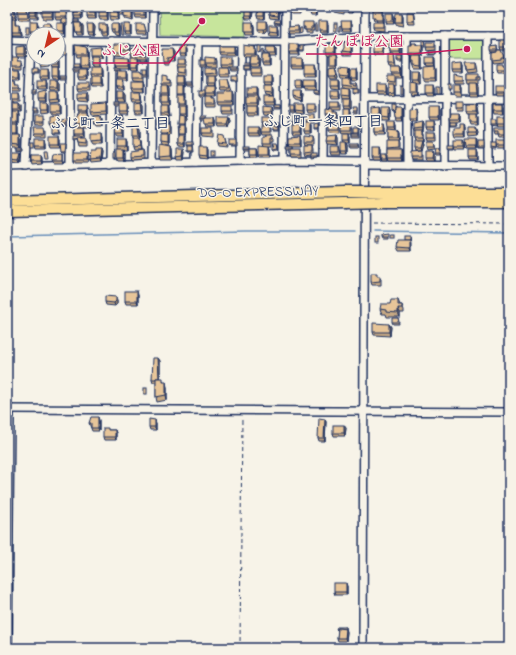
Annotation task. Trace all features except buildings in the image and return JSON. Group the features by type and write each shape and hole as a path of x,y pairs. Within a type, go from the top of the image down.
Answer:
{"highway":[{"name":"DO-O EXPRESSWAY","path":"7,211 509,192"},
{"name":"DO-O EXPRESSWAY","path":"385,197 509,202"},
{"name":"DO-O EXPRESSWAY","path":"7,201 344,198"}],"street":[{"path":"70,7 70,166"},
{"path":"151,164 153,7"},
{"path":"284,160 285,7"},
{"path":"363,648 365,411 365,7"},
{"path":"66,41 285,42 365,36 509,36"},
{"path":"407,36 407,166"},
{"path":"445,36 445,166"},
{"path":"488,36 488,166"},
{"path":"323,160 324,39"},
{"path":"7,40 26,41"},
{"path":"110,164 111,41"},
{"path":"196,162 198,41"},
{"path":"240,161 241,42"},
{"path":"26,167 31,66"},
{"path":"365,99 445,100 509,98"},
{"path":"7,166 26,167 284,160 323,160 407,166 509,166"},
{"path":"8,648 8,409 509,412"}],"path":[{"path":"365,223 509,224"},
{"path":"240,648 242,410"}],"green space":[{"path":"159,7 245,7 245,37 160,35"},
{"path":"485,39 485,59 449,59 448,40"}],"waterway":[{"path":"7,236 246,231 355,231"},
{"path":"373,231 509,233"}],"place":[{"name":"ふじ公園","path":"202,21"},
{"name":"たんぽぽ公園","path":"467,49"}],"district":[{"name":"ふじ町一条四丁目","path":"323,121"},
{"name":"ふじ町一条二丁目","path":"110,123"}]}
